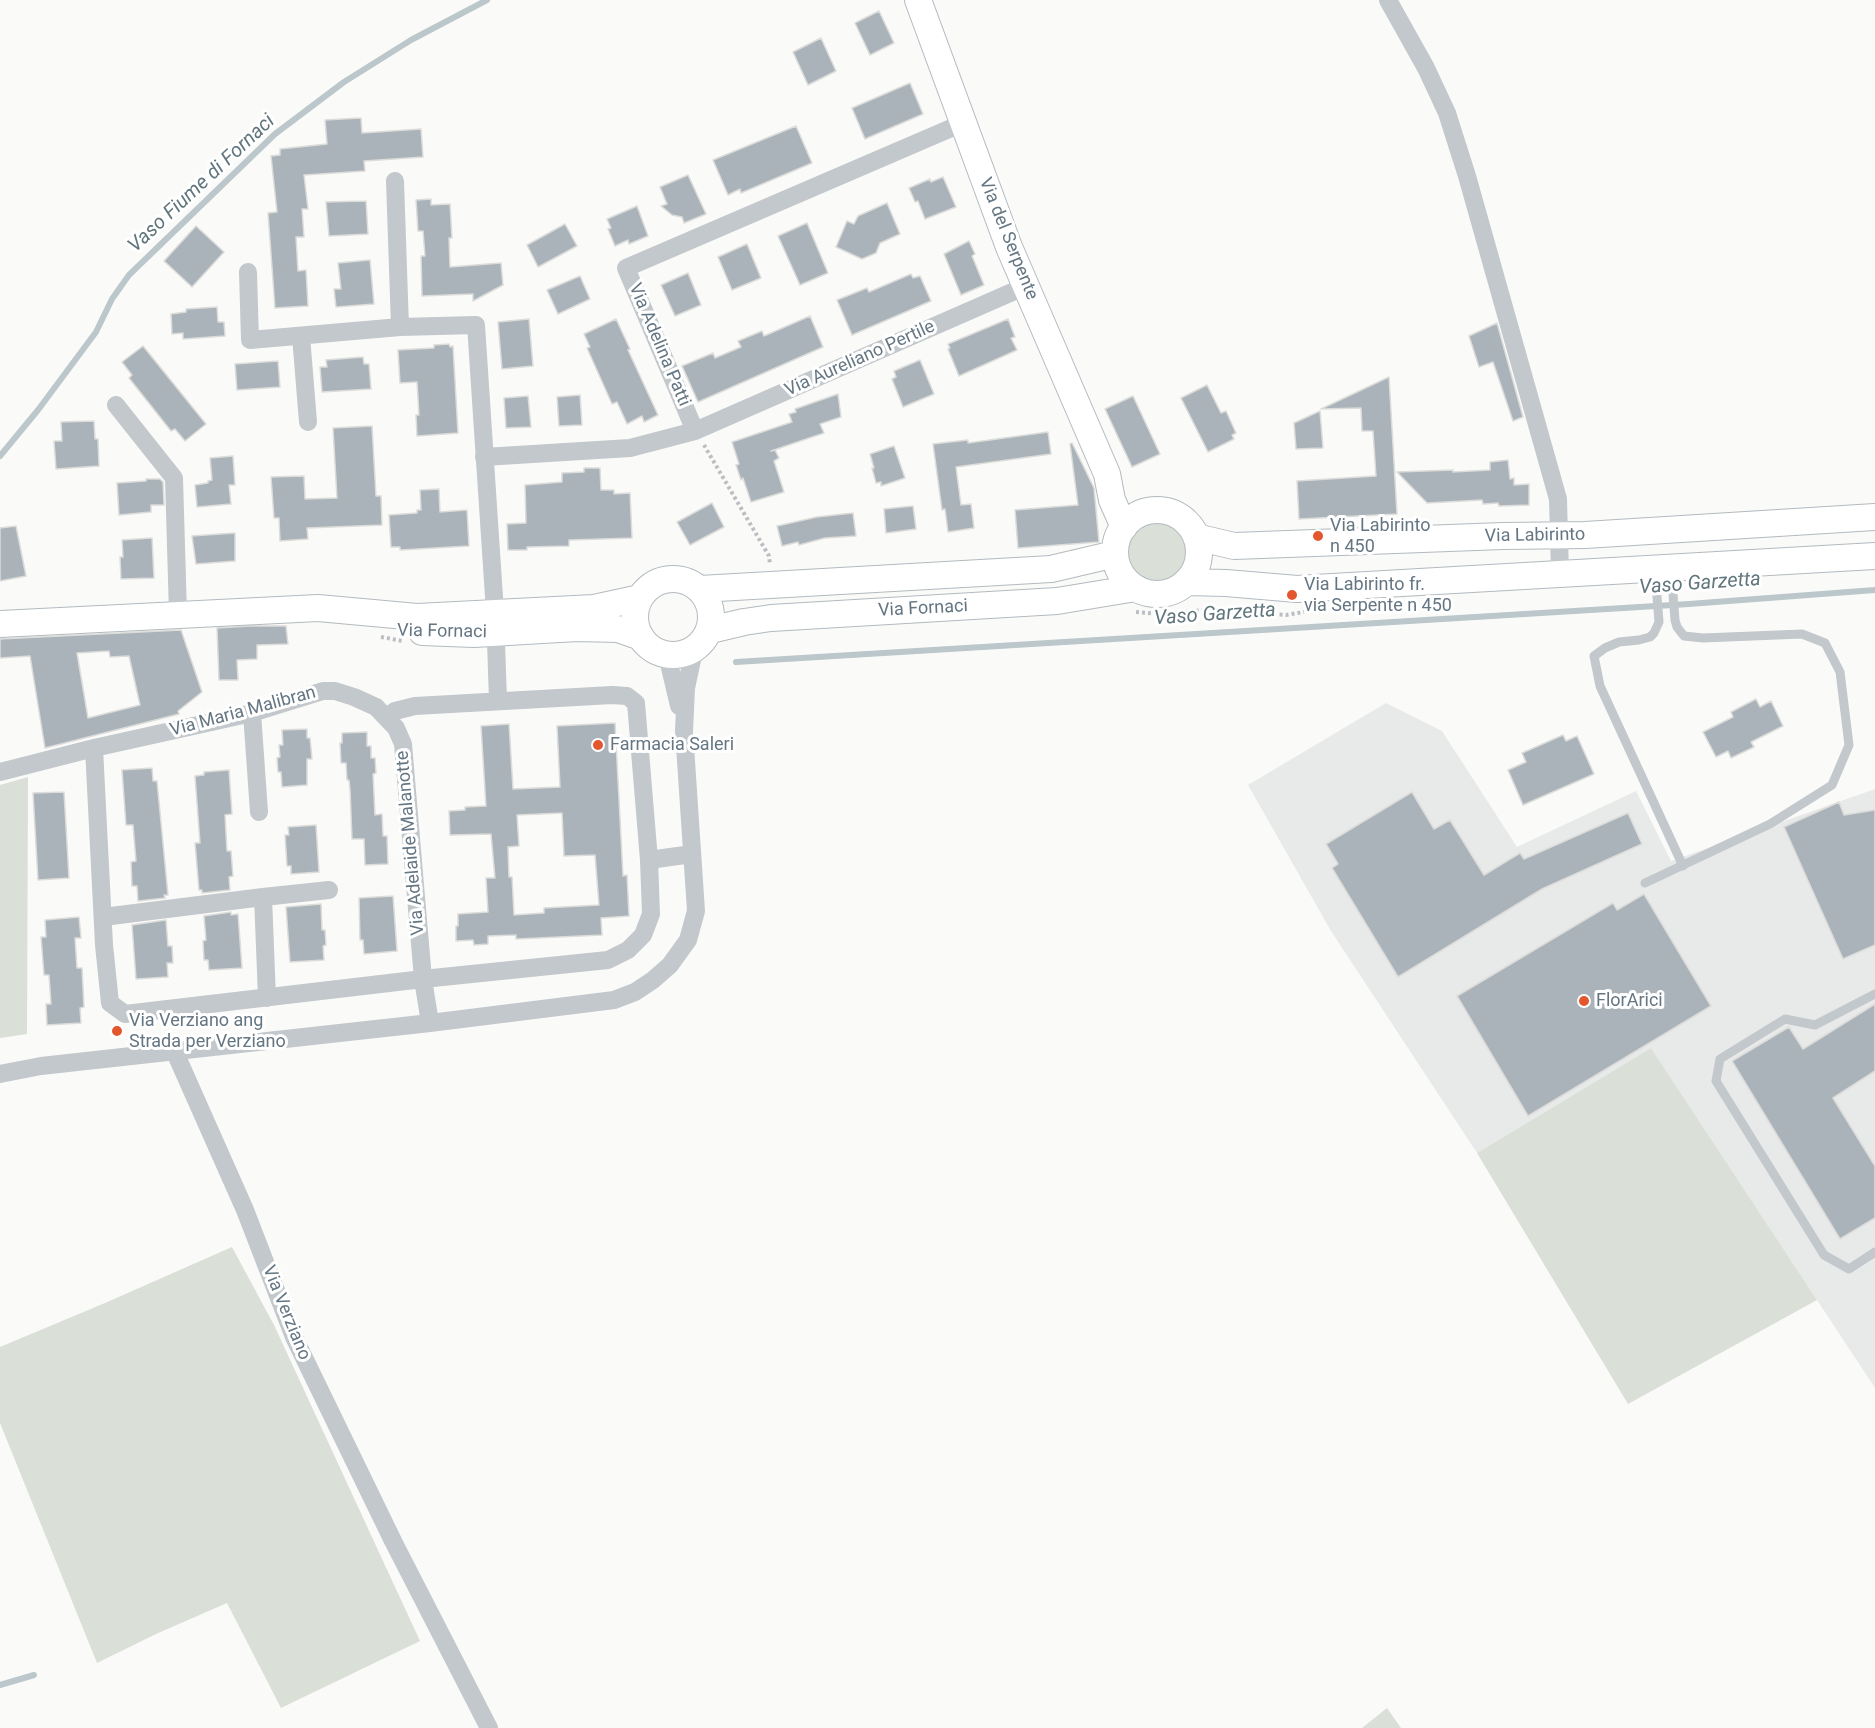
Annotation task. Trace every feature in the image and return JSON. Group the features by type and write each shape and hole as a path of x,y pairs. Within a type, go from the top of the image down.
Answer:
{"street":[{"name":"Via del Serpente","path":"918,0 1009,247 1107,474 1112,500 1124,527"},
{"path":"1388,0 1426,68 1442,104 1467,176 1558,499 1560,574"},
{"name":"Via Adelina Patti","path":"484,457 630,448 695,431 626,268 963,123"},
{"path":"395,181 400,327"},
{"path":"248,272 250,340 400,327 476,325 498,701"},
{"name":"Via Aureliano Pertile","path":"695,431 1026,286"},
{"path":"301,336 308,422"},
{"path":"116,405 174,478 178,614"},
{"name":"Via del Serpente","path":"1107,474 1147,511"},
{"path":"1136,588 1119,571 1115,554 1117,539 1124,527 1138,514 1147,511 1161,510 1178,515 1190,526 1196,537 1199,560 1186,582"},
{"name":"Via Labirinto","path":"1196,537 1234,546 1559,535 1875,517"},
{"name":"Via Fornaci","path":"495,623 594,608 640,598 654,583 668,579 682,579 700,590 1050,569 1115,554"},
{"name":"Via Labirinto","path":"1186,582 1297,589 1875,556"},
{"name":"Via Fornaci","path":"0,624 318,608 495,623 618,629 640,637 652,649 667,655 688,653 703,639 744,622 771,618 1057,602 1136,588 1145,592 1165,593 1174,591 1186,582"},
{"path":"0,1074 41,1066 614,1000 635,992 653,980 670,965 688,940 696,911 684,731 686,688 692,660 712,622 710,604 700,590"},
{"path":"640,598 635,618 640,637"},
{"path":"667,655 684,731"},
{"name":"Via Maria Malibran","path":"0,772 94,748 252,713 323,691 335,691 354,697 376,707 387,717"},
{"path":"94,748 110,1003 125,1014 608,960 628,950 643,935 651,914 649,860 636,703 627,696 612,695 498,701 415,706 395,711 387,717"},
{"path":"252,713 259,812"},
{"name":"Via Adelaide Malanotte","path":"387,717 396,728 403,744 423,979 430,1023"},
{"path":"649,860 692,854"},
{"path":"103,917 329,890"},
{"path":"263,897 267,998"},
{"name":"Via Verziano","path":"174,1050 245,1210 294,1337 393,1541 489,1728"}],"lane":[{"path":"1645,883 1770,824 1832,785 1849,744 1840,672 1825,643 1802,634 1693,638 1684,636 1676,624 1673,596 1663,568"},
{"path":"1663,568 1657,597 1657,627 1650,637 1619,642 1594,656 1600,686 1683,866"},
{"path":"1875,994 1815,1025 1785,1019 1720,1059 1716,1081 1824,1255 1849,1269 1875,1252"}],"path":[{"path":"695,431 769,556 774,585"}],"shaded area":[{"path":"1157,521 1174,526 1179,530 1183,535 1188,552 1183,569 1179,574 1174,578 1157,583 1140,578 1135,574 1131,569 1126,552 1131,535 1135,530 1140,526"},
{"path":"1386,703 1442,731 1517,847 1636,791 1671,861 1875,789 1875,1388 1651,1048 1477,1153 1331,931 1248,785"},
{"path":"28,777 27,1034 0,1038 0,785"},
{"path":"1651,1048 1817,1300 1628,1404 1477,1153"},
{"path":"232,1247 274,1325 420,1641 281,1708 227,1603 97,1663 0,1423 0,1347"},
{"path":"1387,1708 1401,1728 1362,1728"}],"building":[{"path":"879,11 894,43 870,55 855,23"},
{"path":"821,38 836,71 808,85 793,52"},
{"path":"910,83 923,114 865,139 852,108"},
{"path":"361,118 362,133 421,129 423,157 364,161 365,171 304,175 308,209 302,209 304,237 296,237 298,271 306,270 308,306 275,308 268,213 277,212 271,156 280,155 280,149 327,144 325,120"},
{"path":"796,126 812,163 741,193 740,189 728,195 713,160"},
{"path":"688,175 706,214 684,223 682,217 672,215 661,206 667,204 660,187"},
{"path":"943,177 956,207 925,219 918,201 915,202 909,188 930,179 931,182"},
{"path":"431,199 431,205 450,204 452,238 449,238 450,267 501,263 503,285 473,301 473,294 422,296 421,256 425,256 423,231 418,231 416,200"},
{"path":"366,201 368,234 329,236 326,202"},
{"path":"887,203 900,234 880,243 876,253 862,259 836,247 847,221 854,224 858,216"},
{"path":"637,206 648,236 629,244 628,240 615,246 608,229 611,228 607,219"},
{"path":"807,223 828,273 800,285 778,236"},
{"path":"565,224 577,246 538,267 527,245"},
{"path":"196,226 224,252 192,287 164,261"},
{"path":"969,241 975,254 972,256 984,285 961,295 944,254"},
{"path":"747,244 761,278 732,290 718,257"},
{"path":"370,260 374,304 336,307 334,289 341,289 338,263"},
{"path":"688,273 701,305 675,316 661,285"},
{"path":"911,274 913,278 920,276 931,301 852,335 837,300 867,288 869,292"},
{"path":"580,276 590,299 558,314 547,290"},
{"path":"217,307 218,322 224,322 225,336 183,339 183,333 172,334 171,314 186,312 186,309"},
{"path":"810,316 823,347 698,402 682,366 713,353 715,358 741,347 738,341 762,331 764,336"},
{"path":"529,319 533,366 502,369 498,322"},
{"path":"616,319 658,415 644,422 642,416 627,424 617,402 612,404 587,348 590,347 584,334"},
{"path":"1008,319 1015,337 1011,338 1017,350 959,376 948,344"},
{"path":"1497,323 1523,417 1513,421 1493,362 1479,367 1469,336"},
{"path":"449,344 450,347 453,346 458,433 417,436 416,415 419,415 417,382 400,383 398,350 434,348 434,345"},
{"path":"143,346 206,424 185,441 175,429 171,431 129,378 132,375 122,362"},
{"path":"363,357 364,364 369,364 371,389 322,392 320,367 327,367 326,360"},
{"path":"920,360 934,394 903,407 892,379 896,377 894,371"},
{"path":"278,361 280,387 237,390 235,364"},
{"path":"1389,377 1397,514 1299,519 1297,481 1376,476 1373,431 1362,431 1361,408 1321,409"},
{"path":"1207,385 1221,413 1226,411 1236,433 1232,435 1234,439 1208,452 1181,398"},
{"path":"838,394 841,417 820,424 824,433 771,451 775,450 779,458 774,461 784,492 751,502 736,465 739,464 732,442 792,422 789,414 796,412 795,409"},
{"path":"580,395 582,425 559,426 557,397"},
{"path":"528,396 531,427 506,428 504,398"},
{"path":"1133,396 1160,454 1132,467 1105,409"},
{"path":"1320,411 1323,448 1296,449 1294,423"},
{"path":"94,421 95,439 98,439 99,466 56,469 54,441 62,441 61,422"},
{"path":"372,426 376,496 381,496 382,525 307,528 308,539 280,541 279,518 274,518 271,477 304,476 305,499 337,498 333,428"},
{"path":"1048,432 1051,454 956,467 961,505 971,504 974,528 948,532 945,509 942,510 933,444 968,440 968,443"},
{"path":"1072,443 1094,488 1099,542 1018,548 1015,510 1078,505 1070,444"},
{"path":"894,446 905,478 881,486 881,482 876,483 870,454"},
{"path":"233,456 235,485 229,485 231,504 197,507 195,485 212,480 210,458"},
{"path":"1508,460 1510,479 1514,478 1514,485 1529,484 1529,505 1499,506 1498,503 1483,504 1482,500 1427,503 1397,472 1490,470 1490,462"},
{"path":"584,468 600,468 601,490 614,490 614,494 630,493 632,538 569,540 569,546 508,550 507,524 526,523 525,485 562,482 562,473 584,472"},
{"path":"146,479 160,479 163,482 164,505 151,505 151,512 119,515 117,483 146,481"},
{"path":"439,489 440,512 467,510 469,546 400,550 400,547 391,547 389,515 417,513 417,510 421,510 420,490"},
{"path":"712,503 724,527 690,545 677,522"},
{"path":"913,506 916,529 886,533 884,509"},
{"path":"853,513 856,536 825,538 799,545 798,542 782,546 777,526 817,517"},
{"path":"16,526 26,576 0,581 0,528"},
{"path":"235,533 235,561 196,564 192,536"},
{"path":"152,538 154,578 121,579 122,540"},
{"path":"286,626 288,644 257,645 257,659 237,660 238,680 219,680 217,628"},
{"path":"181,630 202,692 178,711 179,714 45,748 30,656 0,658 0,639","holes":["109,651 110,657 129,656 140,705 88,718 77,653"]},
{"path":"1756,699 1760,707 1771,701 1783,726 1751,742 1754,747 1731,758 1728,751 1716,757 1703,732 1733,717 1731,712"},
{"path":"615,723 623,876 627,875 629,916 601,918 602,935 516,939 516,935 488,936 488,944 474,945 473,940 456,941 458,914 488,912 486,878 495,878 491,834 450,835 449,811 465,810 465,807 486,806 481,726 509,724 513,789 560,787 557,726","holes":["562,813 564,856 595,855 599,905 544,908 544,913 514,915 508,847 519,846 517,815"]},
{"path":"307,729 312,759 307,759 307,785 282,787 277,758 280,757 279,745 283,745 282,730"},
{"path":"367,732 367,746 371,746 371,758 375,758 376,773 373,774 375,815 382,814 383,836 387,836 388,864 365,865 364,839 352,839 349,780 347,780 346,763 341,763 340,743 342,743 342,733"},
{"path":"1563,735 1566,741 1577,736 1594,774 1523,805 1508,770 1526,762 1522,753"},
{"path":"152,768 153,781 157,781 168,895 164,895 165,898 138,901 137,886 132,886 131,862 136,861 133,825 126,825 122,770"},
{"path":"229,770 232,814 225,815 227,851 231,851 233,876 229,877 230,890 202,893 202,890 199,890 195,843 200,843 195,776 204,775 204,772"},
{"path":"64,792 69,878 38,880 33,793"},
{"path":"1412,792 1434,829 1450,820 1484,875 1520,853 1524,859 1628,813 1642,844 1542,889 1398,977 1332,868 1338,864 1326,844"},
{"path":"1839,802 1844,815 1875,810 1875,945 1843,959 1784,827"},
{"path":"316,825 319,872 291,874 291,866 287,866 285,835 289,835 288,827"},
{"name":"FlorArici","path":"1644,894 1711,1006 1528,1116 1457,996 1613,903 1617,910"},
{"path":"393,896 397,951 364,954 363,940 360,940 359,898"},
{"path":"321,904 322,930 325,930 326,945 323,946 324,960 290,962 286,907"},
{"path":"231,912 231,915 238,914 242,968 209,970 208,960 204,960 203,941 206,940 204,916"},
{"path":"79,917 81,938 75,938 77,968 82,968 84,1007 80,1008 81,1023 47,1025 46,1004 51,1004 49,975 44,975 41,937 46,937 45,920"},
{"path":"166,920 168,946 172,946 173,963 167,963 168,977 136,979 132,925"},
{"path":"1875,1004 1875,1071 1833,1098 1875,1166 1875,1218 1840,1239 1732,1061 1789,1027 1803,1049"}],"waterway":[{"name":"Vaso Fiume di Fornaci","path":"0,456 38,410 96,332 112,299 129,275 275,134 344,82 411,40 487,0"},
{"name":"Vaso Garzetta","path":"736,662 1689,604 1875,590"},
{"path":"0,1685 34,1675"}],"place":[{"name":"Via Labirinto n 450","path":"1318,536"},
{"name":"Via Labirinto fr. via Serpente n 450","path":"1292,595"},
{"name":"Farmacia Saleri","path":"598,745"},
{"name":"FlorArici","path":"1584,1001"},
{"name":"Via Verziano ang Strada per Verziano","path":"117,1031"}]}
